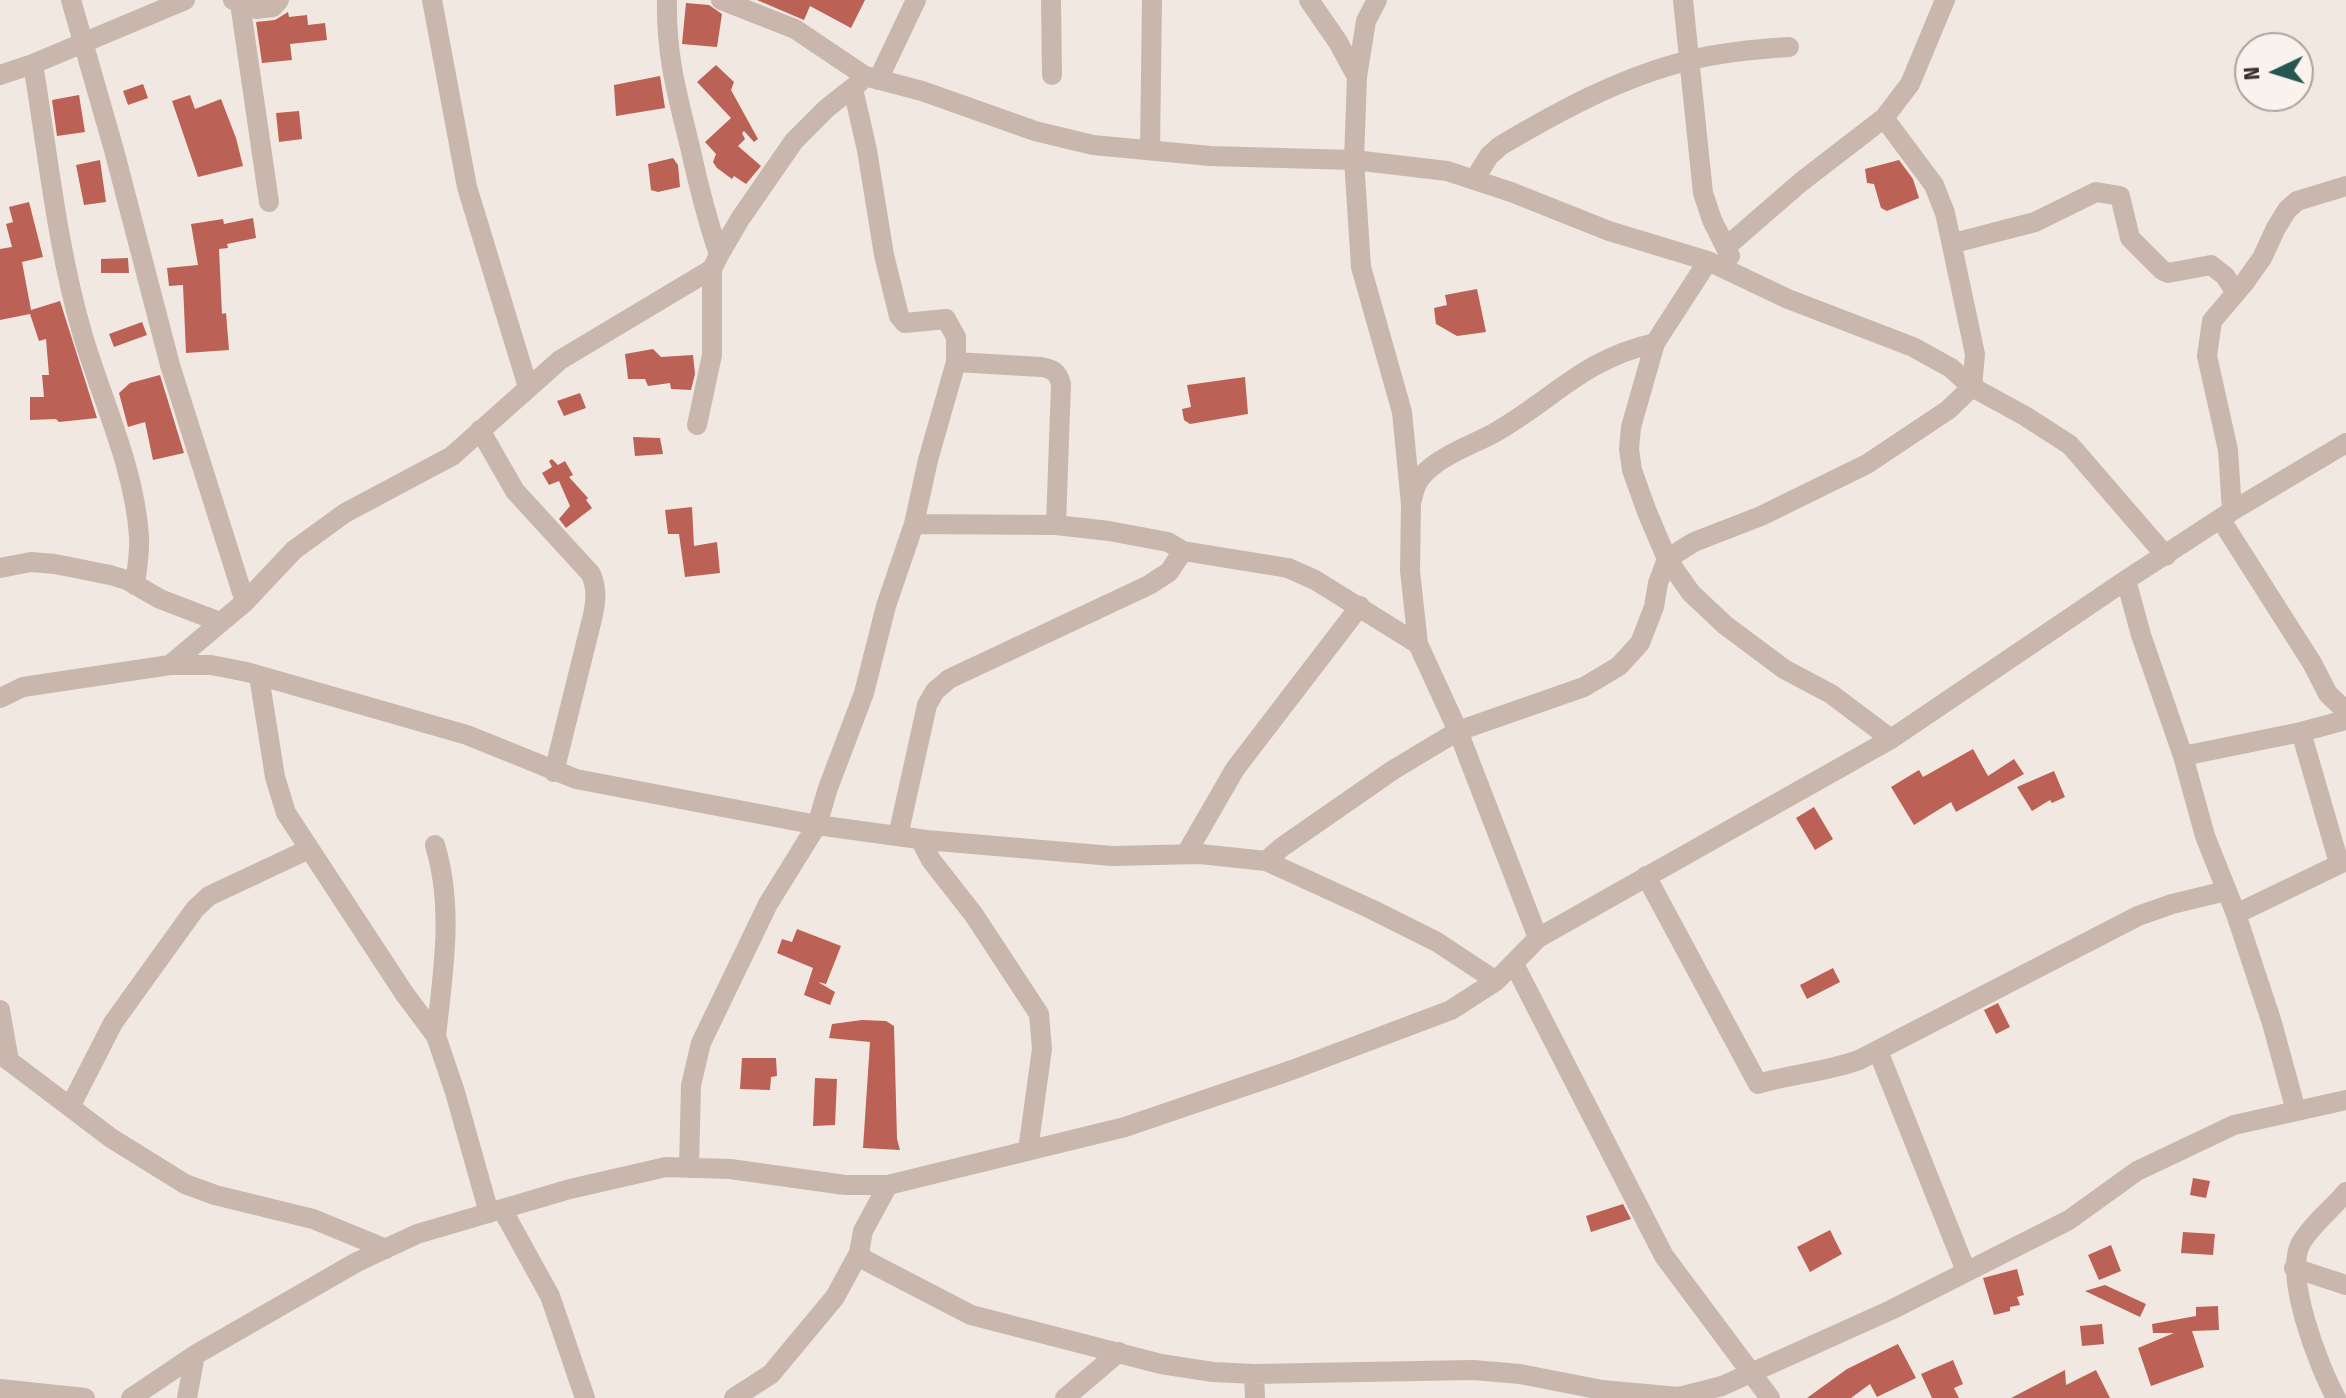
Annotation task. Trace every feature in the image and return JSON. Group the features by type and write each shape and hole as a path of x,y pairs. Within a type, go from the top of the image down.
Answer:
{"street":[{"path":"71,0 170,365 245,602"},
{"path":"0,75 185,0"},
{"path":"269,202 236,2 256,9 273,7 279,0"},
{"path":"432,0 467,187 528,387"},
{"path":"667,0 666,40 671,71 715,262 712,355 697,425"},
{"path":"721,0 795,29 865,82 922,91 1035,131 1093,145 1210,156 1354,160 1447,171 1511,192 1609,231 1708,261 1788,299 1913,347 1951,368 1972,387 2070,445 2166,556"},
{"path":"170,665 245,602 294,550 345,513 452,456 560,360 715,262 740,219 794,141 827,108 865,82 916,0"},
{"path":"1051,0 1052,75"},
{"path":"1150,150 1152,0"},
{"path":"1309,0 1357,77"},
{"path":"1377,0 1366,21 1357,77 1354,160 1361,267 1402,412 1411,504 1410,571 1418,644 1458,731 1538,938"},
{"path":"1683,0 1703,193 1712,220 1739,274"},
{"path":"1726,247 1801,182 1884,118 1910,84 1945,0"},
{"path":"1474,180 1489,156 1524,132 1617,84 1689,60 1744,50 1789,47"},
{"path":"33,64 73,293 83,336 120,442 134,507 139,538 135,585"},
{"path":"689,1168 691,1085 701,1043 768,904 817,825 864,693 886,606 914,524 928,460 956,362 956,337 946,319 905,323 899,316 884,255 867,150 865,82"},
{"path":"1266,861 1393,770 1458,731 1584,687 1619,666 1640,643 1667,559 1694,542 1761,516 1867,464 1948,410 1972,387 1975,354 1954,243 1934,185 1884,118"},
{"path":"2346,186 2297,201 2287,210 2262,258 2212,321 2207,356 2228,450 2227,516 2328,694 2346,711"},
{"path":"1954,243 2035,222 2096,192 2112,193 2120,196 2130,238 2162,270 2168,273 2211,265 2225,276 2236,293"},
{"path":"1708,261 1655,343 1631,427 1629,449 1637,484 1667,559 1691,593 1725,625 1784,669 1831,694 1891,739"},
{"path":"1411,504 1415,483 1433,465 1494,433 1588,367 1627,349 1655,343"},
{"path":"956,362 1041,367 1059,375 1056,525"},
{"path":"480,430 515,491 591,574 596,585 593,615 554,772"},
{"path":"131,1398 195,1355 357,1262 417,1234 570,1189 666,1167 730,1169 845,1185 888,1185 1125,1127 1292,1070 1451,1010 1496,981 1538,938 1891,739 2126,580 2346,443"},
{"path":"914,524 1056,525 1109,531 1168,542 1183,551 1288,568 1360,606 1418,644"},
{"path":"898,836 927,705 935,691 949,679 1149,585 1169,572 1183,551"},
{"path":"0,568 31,562 110,575 160,599 220,622"},
{"path":"2126,580 2141,635 2183,756 2205,836 2236,914 2272,1023 2296,1111"},
{"path":"1186,854 1235,769 1360,606"},
{"path":"0,698 23,687 170,665 211,665 467,735 576,779 817,825 920,839 1112,856 1186,854 1266,861 1437,942 1496,981"},
{"path":"259,676 275,777 286,813 404,993 436,1036 496,1211 550,1296 585,1398"},
{"path":"2183,756 2346,720"},
{"path":"2236,914 2342,862 2301,732"},
{"path":"920,839 931,860 974,915 1039,1014 1042,1049 1028,1150"},
{"path":"435,845 441,866 446,924 436,1036"},
{"path":"70,1107 113,1023 195,909 209,896 309,849"},
{"path":"2198,898 2217,867"},
{"path":"1646,876 1756,1083 1833,1069 1878,1051 2138,916 2226,891"},
{"path":"1514,964 1664,1256 1770,1398"},
{"path":"0,1010 4,1058 111,1138 185,1184 215,1195 313,1219 386,1249"},
{"path":"1878,1051 1966,1271"},
{"path":"859,1253 865,1260 971,1315 1161,1364 1254,1374 1473,1370 1520,1374 1602,1390 1679,1397 1722,1386 1891,1310 2069,1220 2137,1171 2234,1125 2346,1100"},
{"path":"734,1398 771,1374 835,1297 859,1253 863,1231 888,1185"},
{"path":"2336,1398 2321,1370 2294,1268 2300,1245 2346,1192"},
{"path":"2294,1268 2346,1285"},
{"path":"1065,1398 1119,1352"},
{"path":"187,1398 195,1355"},
{"path":"1254,1374 1255,1398"},
{"path":"0,1389 85,1398"}],"building":[{"path":"757,0 865,0 851,28 810,6 804,20"},
{"path":"686,3 709,5 722,14 717,47 682,44"},
{"path":"288,12 289,17 307,15 308,25 325,23 327,40 290,44 292,60 262,63 256,22 275,20"},
{"path":"716,65 734,82 731,90 758,139 754,142 744,131 745,139 738,146 761,166 746,184 717,168 713,162 716,154 705,142 731,118 697,82"},
{"path":"660,76 665,108 616,116 614,85"},
{"path":"143,84 148,98 128,105 123,91"},
{"path":"79,95 85,132 57,136 52,100"},
{"path":"190,95 195,109 221,99 243,166 198,177 172,101"},
{"path":"299,111 302,139 279,142 276,113"},
{"path":"673,158 678,165 680,187 658,192 651,190 648,164"},
{"path":"100,160 106,202 84,205 76,165"},
{"path":"1899,160 1913,179 1919,198 1887,211 1881,208 1874,184 1867,183 1865,169"},
{"path":"29,202 43,257 22,262 31,310 60,301 97,418 59,422 56,419 30,420 30,397 44,397 42,375 49,375 46,339 39,341 30,314 0,320 0,249 12,247 6,224 13,222 9,207"},
{"path":"253,218 256,238 227,244 228,248 219,249 222,314 226,313 229,350 186,353 183,285 169,286 167,268 198,265 191,224 223,219 224,224"},
{"path":"128,258 129,273 101,273 101,259"},
{"path":"1477,289 1486,332 1457,336 1436,324 1434,308 1447,305 1445,295"},
{"path":"142,322 147,335 114,347 109,334"},
{"path":"653,349 661,357 693,355 695,374 691,390 671,389 670,383 648,386 645,379 628,379 625,354"},
{"path":"160,375 184,453 153,460 145,422 128,427 119,393 130,383"},
{"path":"1245,377 1248,414 1190,424 1184,420 1182,409 1191,407 1187,385"},
{"path":"580,393 586,408 564,416 557,401"},
{"path":"633,437 660,438 663,454 635,456"},
{"path":"552,459 558,465 565,461 573,475 569,477 588,498 586,500 592,508 566,528 559,519 570,506 559,481 549,485 542,473 552,467 549,461"},
{"path":"692,507 694,546 717,542 720,573 685,577 679,534 668,534 665,510"},
{"path":"1973,749 1988,776 2014,759 2024,774 1956,812 1951,802 1914,825 1891,787 1919,770 1923,777"},
{"path":"2054,771 2065,797 2052,803 2050,800 2032,811 2017,787"},
{"path":"1814,807 1833,839 1815,850 1796,818"},
{"path":"797,929 841,946 826,984 818,982 835,992 830,1005 804,995 813,968 777,953 782,939 792,942"},
{"path":"1833,968 1840,982 1807,999 1800,985"},
{"path":"1998,1003 2010,1027 1996,1034 1984,1010"},
{"path":"886,1021 894,1026 897,1139 900,1150 863,1148 870,1042 829,1038 832,1024"},
{"path":"742,1058 776,1058 777,1076 771,1077 770,1090 740,1089"},
{"path":"815,1078 837,1079 835,1125 813,1126"},
{"path":"2193,1178 2210,1181 2206,1198 2190,1195"},
{"path":"1623,1204 1631,1219 1591,1232 1586,1216"},
{"path":"1830,1230 1842,1254 1810,1272 1797,1247"},
{"path":"2183,1232 2215,1234 2213,1255 2181,1253"},
{"path":"2111,1245 2121,1271 2099,1280 2088,1255"},
{"path":"2017,1269 2024,1295 2017,1297 2020,1305 1994,1315 1983,1278"},
{"path":"2105,1285 2146,1304 2140,1317 2085,1291"},
{"path":"2218,1306 2219,1330 2192,1331 2204,1367 2151,1386 2138,1348 2174,1333 2153,1333 2152,1324 2196,1316 2196,1307"},
{"path":"2102,1324 2104,1344 2082,1346 2080,1326"},
{"path":"1898,1344 1916,1378 1877,1397 1870,1384 1851,1398 1807,1398 1847,1369"},
{"path":"1953,1360 1963,1384 1954,1388 1959,1398 1932,1398 1921,1374"},
{"path":"2065,1370 2066,1385 2096,1370 2110,1398 2011,1398"}]}
